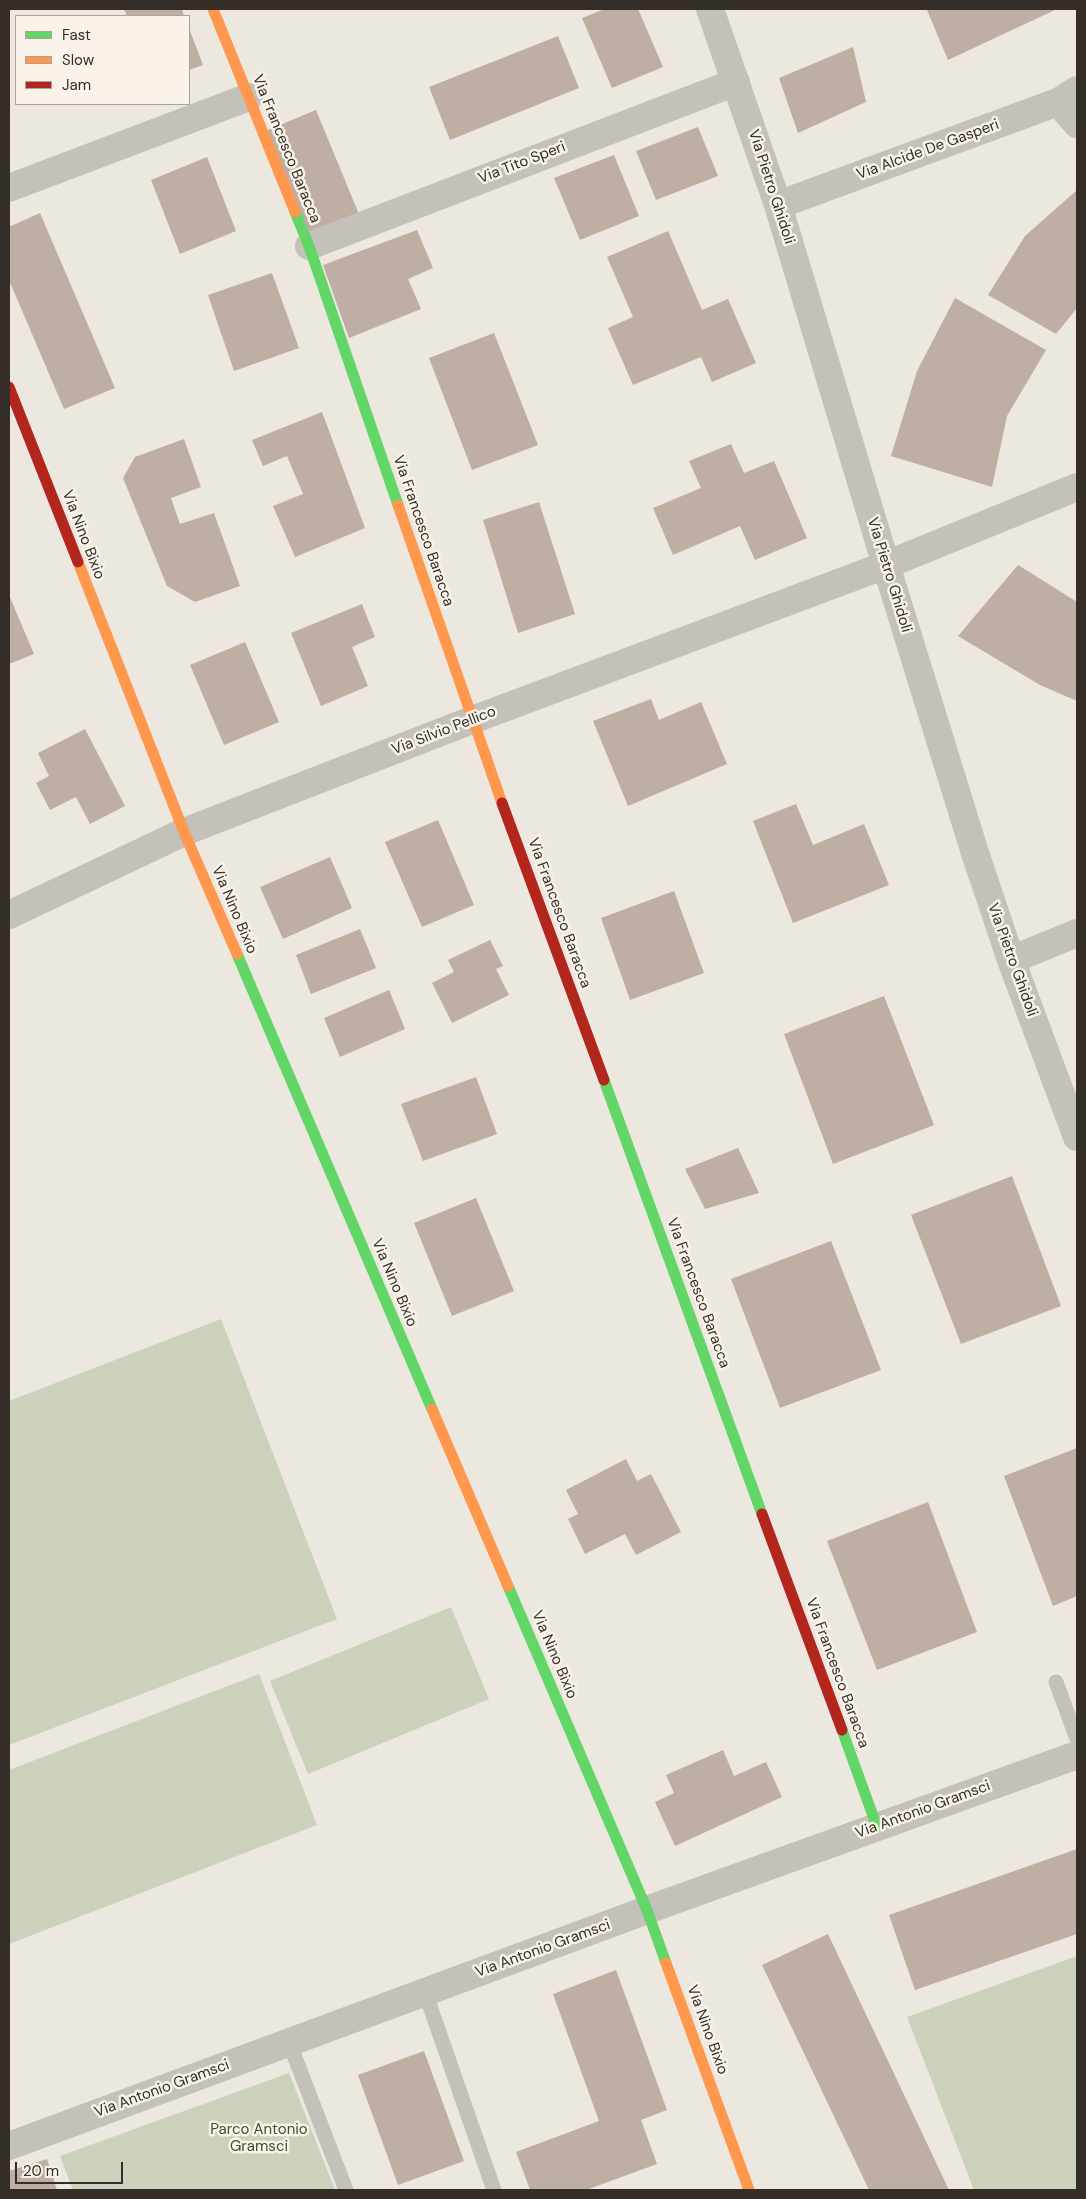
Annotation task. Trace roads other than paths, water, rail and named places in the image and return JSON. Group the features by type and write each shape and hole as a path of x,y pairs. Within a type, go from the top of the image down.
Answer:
{"street":[{"name":"Via Francesco Baracca","path":"212,9 309,246 472,720 877,1827"},
{"name":"Via Pietro Ghidoli","path":"710,9 778,205 975,853 1011,960 1077,1137"},
{"name":"Via Tito Speri","path":"309,246 736,82"},
{"path":"1068,96 1077,124"},
{"name":"Via Alcide De Gasperi","path":"778,205 1068,96"},
{"path":"9,188 249,98"},
{"name":"Via Nino Bixio","path":"9,387 184,832 647,1910 749,2190"},
{"name":"Via Silvio Pellico","path":"9,915 184,832 472,720 886,565 1077,487"},
{"path":"1011,960 1077,933"},
{"name":"Via Antonio Gramsci","path":"9,2146 647,1910 1077,1755"}],"lane":[{"path":"1056,1682 1077,1739"},
{"path":"426,1992 494,2190"},
{"path":"289,2042 346,2190"}],"park label":[{"name":"Parco Antonio Gramsci","path":"259,2138"}]}
